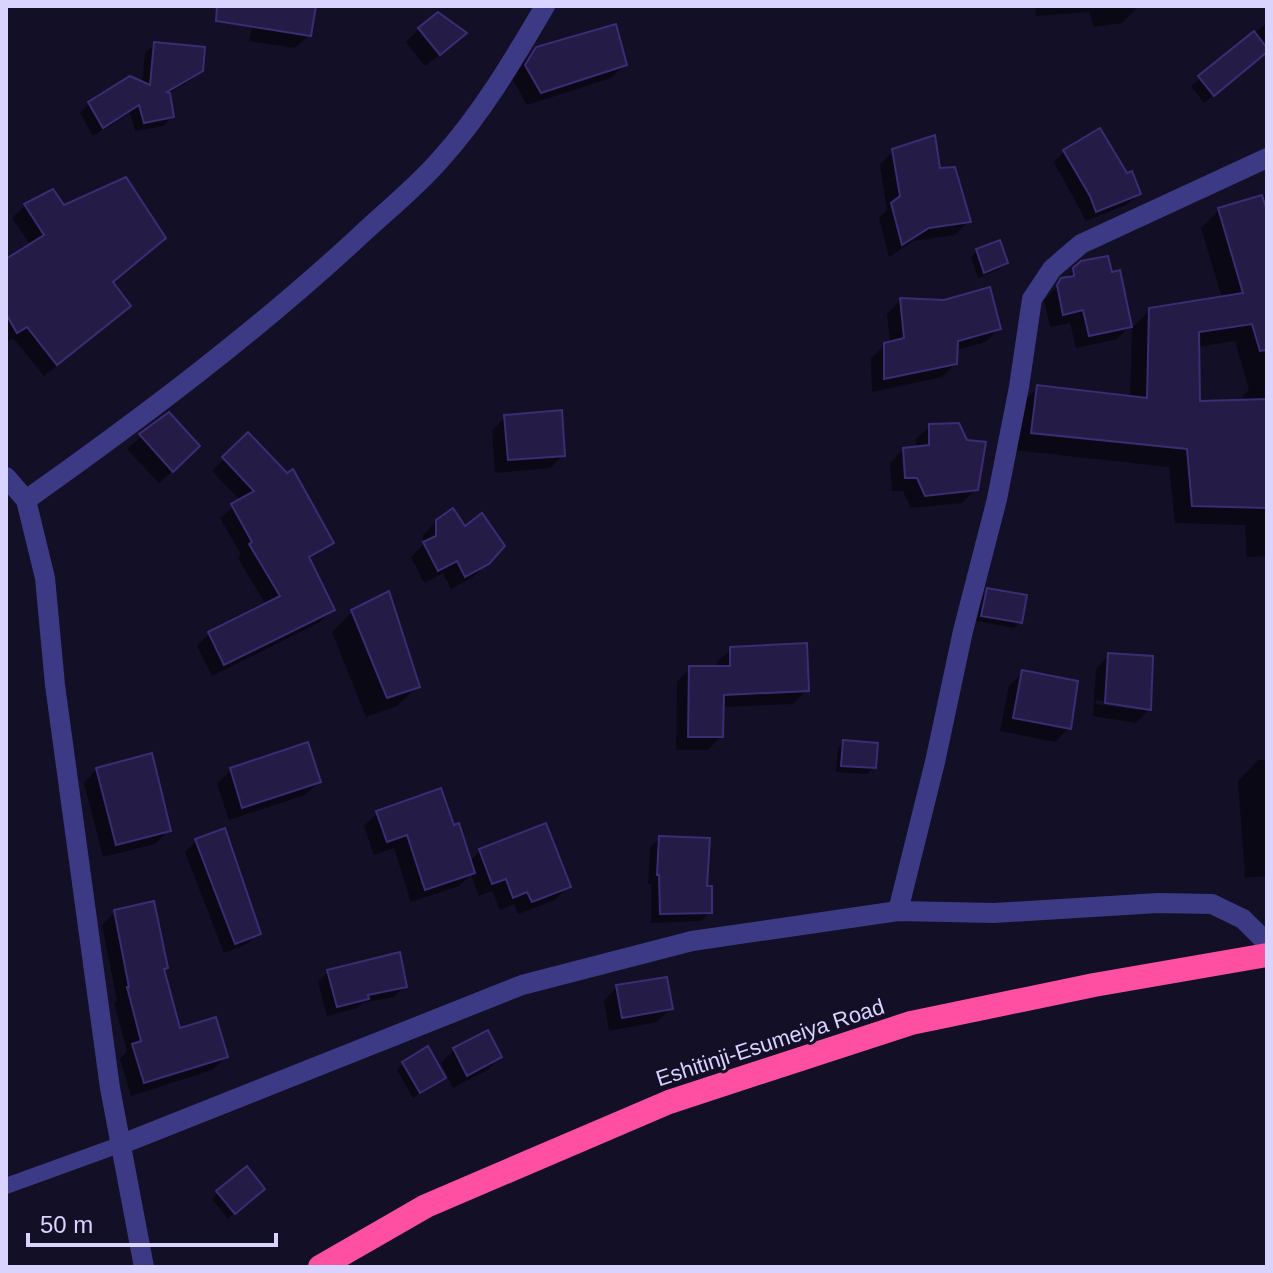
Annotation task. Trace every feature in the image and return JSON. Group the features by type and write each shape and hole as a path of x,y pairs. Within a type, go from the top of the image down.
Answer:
{"highway":[{"name":"Eshitinji-Esumeiya Road","path":"320,1267 426,1206 669,1102 911,1023 1094,985 1267,955"}],"street":[{"path":"26,500 115,437 209,364 328,265 439,161 499,83 545,6"},
{"path":"898,911 997,499 1032,299 1052,269 1081,244 1267,158"},
{"path":"6,477 26,500 45,578 55,685 110,1088 144,1267"},
{"path":"122,1144 522,985 692,941 898,911 994,913 1158,903 1212,904 1243,919 1267,943"}],"lane":[{"path":"6,1186 122,1144"}],"building":[{"path":"217,6 316,6 311,36 216,21"},
{"path":"438,12 467,33 440,55 418,28"},
{"path":"616,24 627,65 541,93 525,65 536,47"},
{"path":"1254,31 1267,52 1214,96 1198,76"},
{"path":"154,42 205,47 203,71 167,92 170,93 174,117 144,123 139,105 103,128 88,102 130,76 150,85"},
{"path":"1100,128 1127,173 1132,171 1141,194 1096,212 1063,150"},
{"path":"935,135 940,168 955,167 971,222 929,228 902,245 891,203 900,196 892,149"},
{"path":"126,177 166,238 113,282 131,306 57,365 27,327 17,333 6,314 6,259 44,235 24,204 53,189 64,205"},
{"path":"1262,195 1267,211 1267,350 1260,351 1252,324 1199,332 1200,401 1267,399 1267,508 1192,506 1187,449 1031,433 1037,385 1147,398 1149,308 1243,293 1218,208"},
{"path":"1000,240 1008,263 984,273 976,249"},
{"path":"1108,256 1112,272 1120,270 1132,327 1089,336 1083,310 1063,315 1057,285 1061,278 1074,276 1073,268 1081,261"},
{"path":"990,287 1001,329 958,341 957,364 884,379 884,343 904,338 900,298 944,300"},
{"path":"562,410 565,456 508,460 504,415"},
{"path":"169,412 200,446 173,472 139,434"},
{"path":"959,423 967,440 986,442 978,490 925,496 917,478 905,478 903,448 929,445 929,424"},
{"path":"248,432 287,473 293,469 334,543 309,557 335,610 224,665 208,632 280,596 249,544 252,542 231,504 254,491 222,457"},
{"path":"453,508 465,526 482,513 505,546 489,564 465,577 457,561 438,571 423,542 436,536 436,520"},
{"path":"987,588 1027,595 1022,623 981,616"},
{"path":"389,591 420,687 387,698 351,610"},
{"path":"807,643 809,691 724,695 723,737 688,737 689,666 730,666 730,647"},
{"path":"1108,653 1153,656 1151,710 1105,703"},
{"path":"1022,670 1078,681 1071,729 1013,718"},
{"path":"843,740 878,743 876,768 841,766"},
{"path":"308,742 321,782 242,808 230,768"},
{"path":"152,753 171,831 116,845 96,768"},
{"path":"441,788 454,825 459,823 475,873 425,890 407,835 387,842 376,811"},
{"path":"546,823 571,887 532,902 527,892 513,898 506,879 492,884 479,849"},
{"path":"225,828 261,934 235,944 195,839"},
{"path":"659,836 710,838 707,886 712,886 712,913 660,914 657,875"},
{"path":"154,901 168,968 164,969 180,1028 216,1017 228,1057 144,1083 132,1044 141,1041 127,987 114,910"},
{"path":"400,952 407,987 368,995 369,999 337,1007 327,970"},
{"path":"667,977 673,1009 622,1018 616,985"},
{"path":"488,1030 502,1057 467,1076 453,1048"},
{"path":"428,1046 446,1078 420,1093 402,1062"},
{"path":"247,1166 265,1189 235,1214 216,1191"}]}
